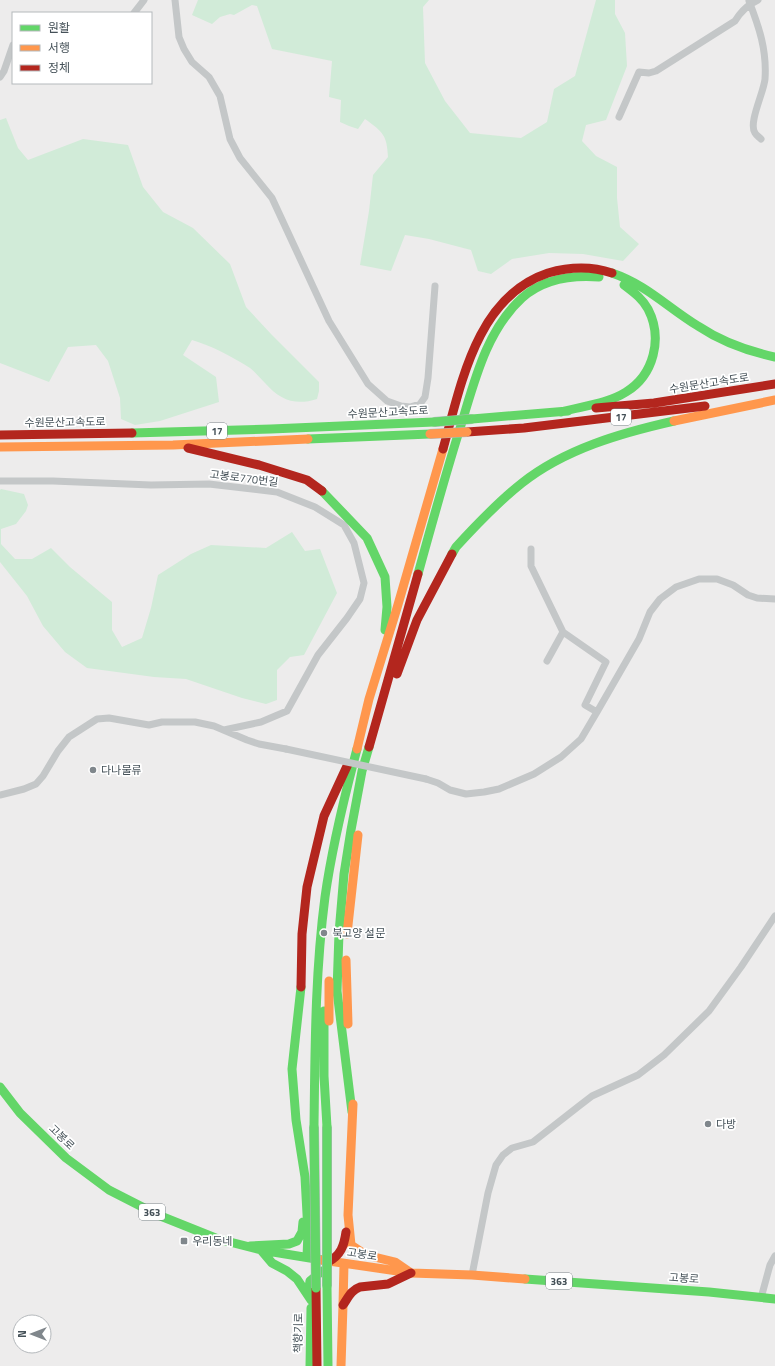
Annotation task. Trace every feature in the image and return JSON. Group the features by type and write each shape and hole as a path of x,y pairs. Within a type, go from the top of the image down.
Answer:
{"main road":[{"path":"369,699 397,608 463,378 475,346 485,327 499,306 515,291 547,273 566,267 582,267 603,270 624,277 650,292 688,320 727,343 775,357"},
{"path":"368,754 454,446 477,374 486,350 496,330 509,311 523,297 538,287 552,281 568,277 586,276 618,282 631,289 642,299 650,311 655,325 655,338 651,361 642,377 626,392 608,400 561,412"},
{"name":"수원문산고속도로","path":"0,435 180,432 434,422 654,403 775,384"},
{"path":"326,1106 329,984 332,934 342,870 358,798 362,770 417,620 456,547 476,524 523,482 546,467 578,450 634,430 775,398"},
{"name":"수원문산고속도로","path":"0,447 173,445 467,432 608,419 775,398"},
{"path":"173,445 259,465 307,480 325,493 367,538 385,577 387,606 384,639 336,831 318,954 315,1030 314,1127 317,1366"},
{"path":"307,1257 308,1232 305,1177 296,1120 292,1069 301,988 302,934 307,887 324,816 359,742"},
{"path":"328,1366 327,1127 323,1024 326,947 329,911 335,874 346,829 358,798"},
{"path":"328,1262 336,1258 345,1244 348,1216 353,1092 346,972 347,934 358,832 358,798"},
{"path":"351,830 344,874 339,933 337,991 352,1112"},
{"name":"고봉로","path":"0,1087 20,1113 51,1144 66,1158 109,1190 158,1214 218,1239 262,1250 328,1262 411,1273 472,1275 710,1292 775,1299"},
{"path":"250,1246 289,1244 298,1241 302,1232 305,1177"},
{"path":"348,1216 351,1245 366,1255 394,1262 411,1273"},
{"path":"262,1250 272,1263 287,1271 297,1279 311,1300"},
{"path":"341,1263 343,1305 341,1366"},
{"name":"책향기로","path":"310,1366 310,1281 317,1274 341,1263"},
{"path":"343,1305 350,1293 355,1288 385,1285 411,1273"}],"street":[{"path":"135,12 144,0"},
{"path":"175,0 179,37 184,49 192,62 209,76 220,96 230,139 240,158 272,198 328,321 368,384 387,401 401,406 410,407 420,404 425,397 428,378 435,286"},
{"path":"619,116 638,72 649,73 656,71 736,21 742,10 750,2 758,0"},
{"path":"750,2 763,41 765,53 766,66 764,89 752,123 754,132 761,139"},
{"path":"0,77 4,71 12,48"},
{"name":"고봉로770번길","path":"0,480 151,485 209,484 277,492 315,507 344,525 354,543 364,584 360,599 348,618 318,655 287,711 261,722 224,730"},
{"path":"531,549 531,566 563,632 606,662 585,705 597,712"},
{"path":"0,795 24,789 36,784 69,737 97,719 109,718 149,725 162,722 195,722 214,726 259,744 426,779 438,783 450,790 466,794 484,792 505,787 534,774 562,757 581,739 639,639 650,612 660,599 669,591 699,579 717,579 733,585 748,595 757,598 775,599"},
{"path":"547,661 563,632"},
{"path":"472,1275 488,1193 496,1165 503,1155 512,1148 533,1142 592,1096 638,1075 664,1055 709,1011 775,916"},
{"path":"761,1298 770,1264 775,1256"}],"green space":[{"path":"198,0 429,0 423,7 425,63 445,101 470,133 521,138 547,122 554,89 575,76 596,0 615,0 615,14 625,33 627,66 606,120 586,125 582,141 596,156 617,167 617,198 620,227 639,244 623,261 583,254 549,253 512,259 491,274 478,271 471,250 429,239 405,235 391,271 360,265 373,175 388,157 387,144 383,135 376,127 365,119 358,129 340,122 341,100 329,97 332,61 272,49 257,6 252,5 234,15 230,14 220,17 212,24 192,15"},
{"path":"6,118 18,148 28,160 83,139 128,145 143,187 163,212 193,228 230,264 246,307 319,382 317,399 302,402 288,400 276,394 256,373 236,359 207,345 192,340 183,355 216,377 219,402 160,421 135,425 121,419 120,398 108,361 96,345 68,347 49,382 0,363 0,120"},
{"path":"1,489 24,494 28,505 26,511 16,524 1,529 1,544 15,559 32,559 51,548 70,567 112,602 112,630 122,647 142,638 151,608 158,575 191,554 211,545 266,548 292,532 305,551 320,549 337,593 304,655 290,657 277,670 277,700 266,704 242,698 186,679 154,677 87,668 65,652 43,626 27,596 0,562"}],"traffic: fast":[{"path":"612,273 646,290 687,319 716,337 745,349 775,357"},
{"path":"418,574 477,372 491,340 500,325 522,298 539,286 548,282 568,278 599,277"},
{"path":"561,412 603,402 619,396 636,385 649,366 655,344 653,320 643,302 624,285"},
{"path":"472,419 568,411"},
{"path":"434,422 472,419"},
{"path":"452,554 456,547 496,506 513,490 539,471 556,461 594,444 634,431 674,421"},
{"path":"132,433 434,422"},
{"path":"308,439 430,434"},
{"path":"322,491 367,538 385,577 387,607 385,630"},
{"path":"352,1112 337,991 339,933 344,874 351,830 362,771 369,747"},
{"path":"314,1127 316,1012 319,954 325,897 335,841 357,749"},
{"path":"301,987 292,1069 296,1120 305,1177 308,1232 307,1257"},
{"path":"324,1011 324,1076 327,1127"},
{"path":"0,1087 20,1113 66,1158 109,1190 158,1215 218,1239 261,1250 322,1260"},
{"path":"314,1127 316,1288"},
{"path":"327,1127 327,1286"},
{"path":"250,1246 289,1244 297,1241 302,1232 303,1222"},
{"path":"261,1250 272,1263 287,1271 297,1279 311,1300"},
{"path":"311,1300 309,1288 310,1281 322,1271"},
{"path":"525,1279 709,1292 775,1299"},
{"path":"327,1286 328,1366"},
{"path":"310,1366 311,1308"}],"traffic: slow":[{"path":"674,421 775,400"},
{"path":"430,434 467,432"},
{"path":"0,447 173,445 308,439"},
{"path":"357,749 369,699 443,449"},
{"path":"347,934 358,835"},
{"path":"346,960 348,1024"},
{"path":"329,981 329,1021"},
{"path":"353,1104 348,1215 351,1245 366,1255 395,1262 411,1273"},
{"path":"322,1260 411,1273 472,1275 525,1279"},
{"path":"343,1305 344,1264"},
{"path":"341,1366 343,1305"}],"traffic: jam":[{"path":"443,449 465,372 475,346 488,322 504,302 524,285 548,273 564,269 580,268 596,269 612,273"},
{"path":"596,408 654,403 775,384"},
{"path":"467,432 524,428 705,406"},
{"path":"0,435 132,433"},
{"path":"188,448 259,465 307,480 322,491"},
{"path":"397,674 417,620 452,554"},
{"path":"369,747 418,574"},
{"path":"301,987 302,934 307,887 324,816 348,764"},
{"path":"328,1262 341,1250 346,1232"},
{"path":"343,1305 350,1294 357,1288 388,1284 411,1273"},
{"path":"316,1288 317,1366"}],"place":[{"name":"다나물류","path":"93,770"},
{"name":"북고양 설문","path":"324,933"},
{"name":"다방","path":"708,1124"},
{"name":"우리동네","path":"184,1241"}]}
